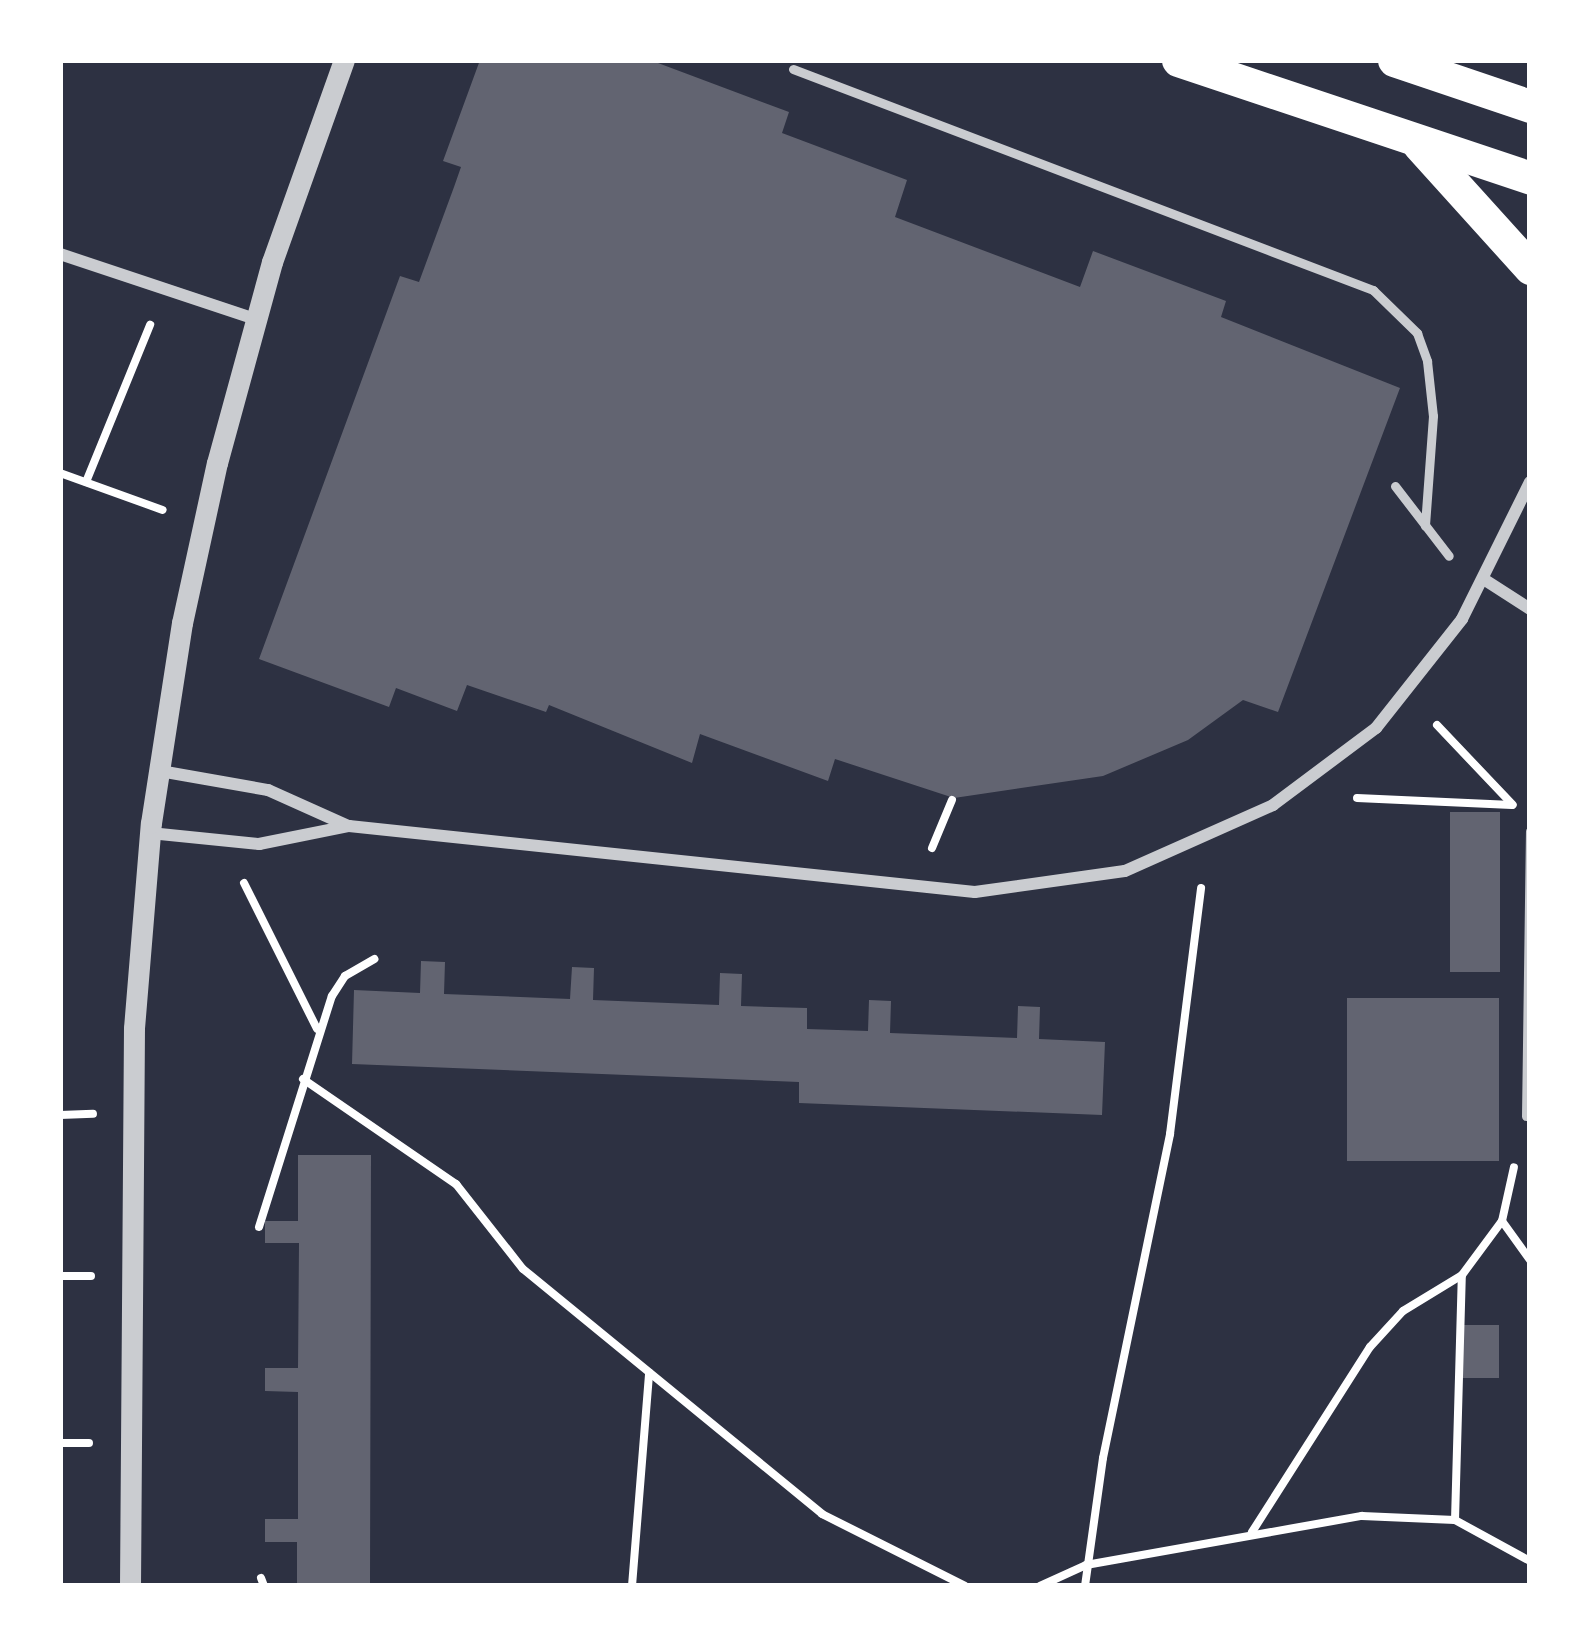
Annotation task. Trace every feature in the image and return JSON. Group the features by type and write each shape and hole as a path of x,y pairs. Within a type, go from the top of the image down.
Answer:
{"highway":[{"path":"1178,60 1530,178"},
{"path":"1394,60 1530,106"},
{"path":"1414,140 1527,258"}],"street":[{"path":"130,1586 134,1028 150,833 182,623 254,319 344,60"},
{"path":"60,254 254,319"},
{"path":"160,771 268,790 349,826 905,890 1076,883 1233,827 1342,758 1431,664 1485,580 1530,482"},
{"path":"1485,580 1530,609"},
{"path":"150,833 259,844 349,826"}],"lane":[{"path":"793,69 1373,290 1417,333 1426,361 1433,416 1425,526"},
{"path":"1395,486 1449,556"},
{"path":"1526,1116 1530,831"}],"path":[{"path":"86,482 150,325"},
{"path":"60,472 163,510"},
{"path":"1437,725 1513,805 1530,831"},
{"path":"1358,798 1513,805"},
{"path":"932,848 952,800"},
{"path":"244,883 318,1030"},
{"path":"1085,1586 1170,1134 1201,888"},
{"path":"260,1227 318,1030 346,976 375,959"},
{"path":"303,1079 457,1184 523,1269 822,1514 965,1586"},
{"path":"60,1115 93,1114"},
{"path":"1252,1533 1370,1347 1403,1311 1462,1275 1502,1221 1514,1167"},
{"path":"1502,1221 1530,1260"},
{"path":"1455,1520 1462,1275"},
{"path":"60,1276 91,1276"},
{"path":"632,1586 649,1372"},
{"path":"60,1444 88,1443"},
{"path":"1040,1586 1086,1565 1362,1516 1455,1520 1530,1561"}],"building":[{"path":"480,60 650,60 789,112 782,133 907,180 895,217 1080,287 1093,251 1226,301 1221,317 1400,388 1278,712 1243,700 1188,740 1103,776 954,798 835,759 828,781 700,734 692,763 549,705 546,712 467,685 457,711 396,688 389,707 259,659 400,276 419,282 461,167 443,161"},
{"path":"1450,812 1500,812 1500,972 1450,972"},
{"path":"421,961 445,962 444,994 570,999 572,967 594,968 593,1000 719,1005 720,973 742,974 741,1006 807,1008 807,1029 868,1031 869,1000 891,1001 890,1033 1017,1038 1018,1006 1040,1007 1039,1039 1105,1042 1102,1115 799,1103 799,1082 352,1064 354,990 420,993"},
{"path":"1347,998 1499,998 1499,1161 1347,1161"},
{"path":"298,1155 371,1155 370,1586 297,1586 297,1542 265,1542 265,1519 298,1519 298,1392 265,1391 265,1368 298,1368 299,1243 265,1243 265,1221 298,1221"},
{"path":"1462,1325 1499,1325 1499,1378 1462,1378"}]}
